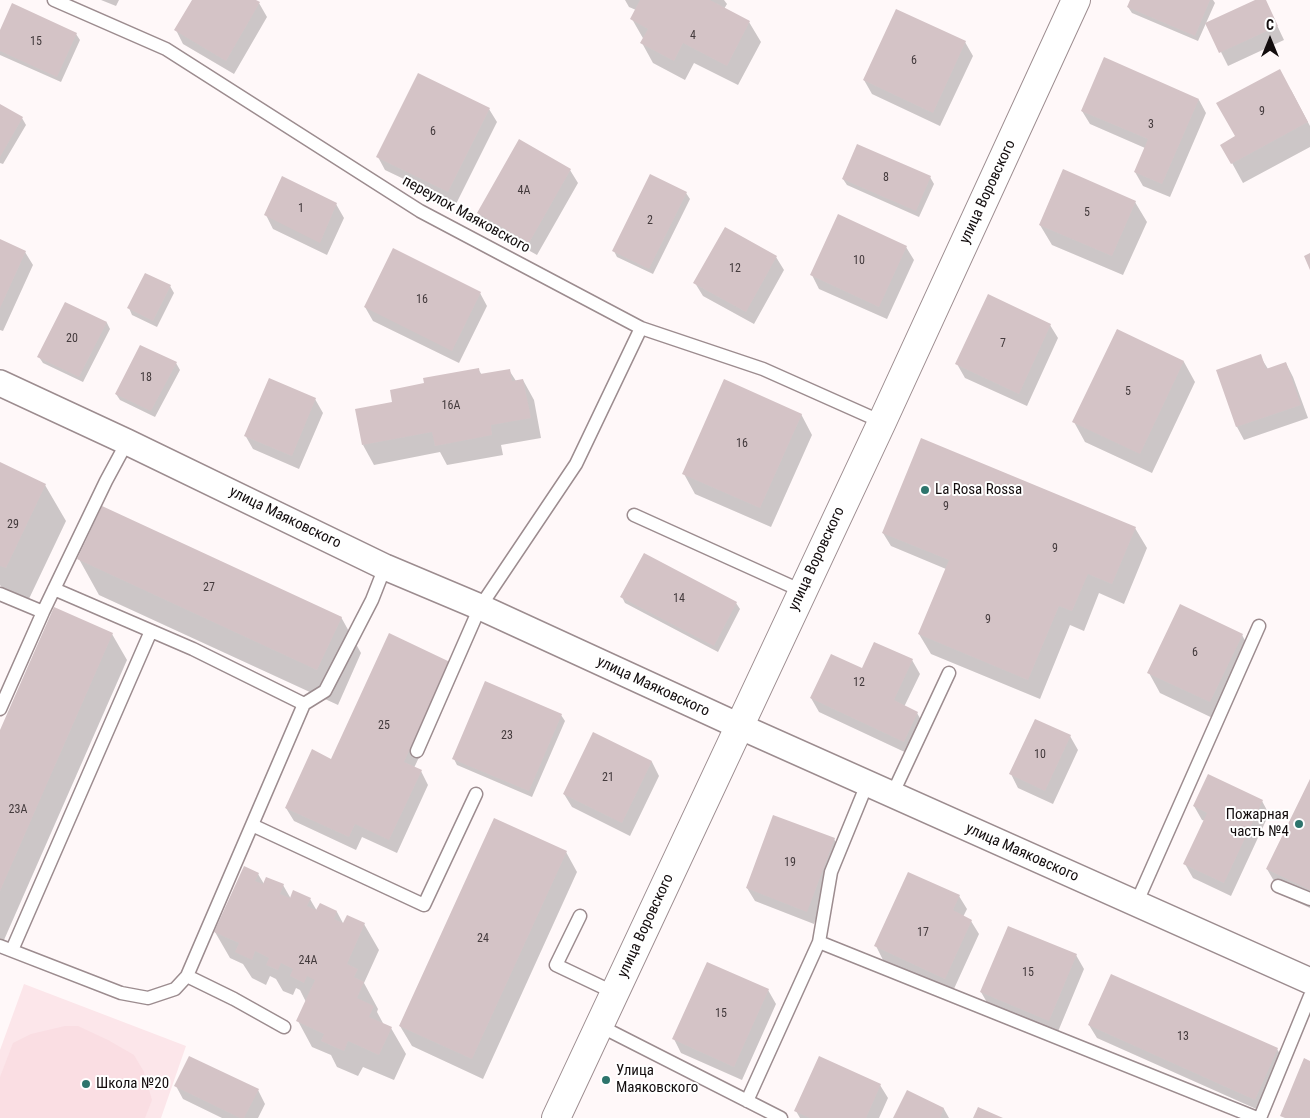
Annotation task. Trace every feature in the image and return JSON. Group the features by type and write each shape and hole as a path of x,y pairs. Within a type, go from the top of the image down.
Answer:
{"street":[{"name":"улица Воровского","path":"556,1118 882,422 1076,0"},
{"name":"улица Маяковского","path":"0,383 127,442 385,567 480,607 867,784 1310,981"}],"lane":[{"name":"переулок Маяковского","path":"54,0 166,49 420,211 642,328 763,368 882,422"},
{"path":"417,752 480,607 576,464 642,328"},
{"path":"0,709 54,589 127,442"},
{"path":"634,515 802,591"},
{"path":"152,631 6,948 121,993 148,998 174,989 187,976 304,704 325,691 372,600 385,567"},
{"path":"54,589 193,649 304,704"},
{"path":"0,594 44,612"},
{"path":"1136,904 1259,626"},
{"path":"892,795 949,673"},
{"path":"747,1101 819,942 831,872 867,784"},
{"path":"252,825 424,905 476,794"},
{"path":"1278,886 1310,899"},
{"path":"580,916 556,965 615,993"},
{"path":"819,942 1259,1118 1310,996"},
{"path":"187,976 234,999 284,1027"},
{"path":"600,1026 781,1118"}],"shaded area":[{"name":"Школа №20","path":"24,984 186,1046 161,1118 0,1118 0,1050"},
{"name":"Школа №20","path":"65,1026 78,1026 134,1055 144,1072 152,1100 145,1118 0,1118 0,1077 13,1043 31,1034"}],"building":[{"path":"192,0 256,0 260,2 226,61 174,30"},
{"path":"640,0 710,0 750,21 727,66 683,43 674,61 640,43 648,29 630,19"},
{"path":"1130,0 1210,0 1195,36 1127,7"},
{"path":"1255,0 1266,0 1278,26 1219,53 1205,23"},
{"path":"12,3 77,33 57,77 0,51 0,30"},
{"path":"896,9 966,41 933,113 863,80"},
{"path":"1104,57 1199,99 1162,184 1134,172 1148,139 1081,111"},
{"path":"1280,69 1308,122 1231,164 1220,145 1235,136 1216,103"},
{"path":"418,73 490,108 448,192 376,157"},
{"path":"0,104 23,117 0,157"},
{"path":"519,139 571,169 529,243 477,213"},
{"path":"857,144 931,176 916,211 842,179"},
{"path":"1063,169 1136,201 1112,256 1039,225"},
{"path":"650,174 687,192 649,269 612,251"},
{"path":"282,176 337,203 320,243 264,215"},
{"path":"838,214 907,246 879,307 810,275"},
{"path":"725,227 777,256 746,312 693,283"},
{"path":"0,239 26,251 0,308"},
{"path":"393,248 481,292 452,351 364,307"},
{"path":"1310,253 1310,270 1304,256"},
{"path":"145,273 171,285 153,321 127,308"},
{"path":"988,294 1051,324 1019,394 955,364"},
{"path":"65,302 107,322 79,377 37,357"},
{"path":"1117,329 1184,361 1140,454 1072,422"},
{"path":"140,345 177,362 151,411 115,394"},
{"path":"1261,354 1266,369 1286,362 1301,405 1236,427 1216,370"},
{"path":"479,368 480,374 510,369 512,381 523,379 531,418 491,425 492,435 435,446 432,432 362,445 355,409 392,402 390,390 424,383 423,378"},
{"path":"269,378 316,398 292,456 244,436"},
{"path":"724,379 802,414 760,508 682,474"},
{"path":"921,438 1136,527 1112,584 1088,574 1072,611 1059,606 1028,680 918,634 949,560 882,533"},
{"path":"0,462 46,484 6,568 0,566"},
{"path":"102,506 342,617 317,670 77,559"},
{"path":"644,553 737,602 714,646 620,597"},
{"path":"1180,604 1243,634 1210,702 1147,673"},
{"path":"54,607 113,633 0,891 0,730"},
{"path":"389,633 450,662 404,762 422,770 389,840 355,824 349,837 285,808 312,749 331,759"},
{"path":"874,642 913,659 894,700 918,712 904,742 810,698 831,654 862,668"},
{"path":"485,681 562,714 529,791 452,759"},
{"path":"1035,719 1071,735 1045,791 1009,774"},
{"path":"593,732 652,761 622,823 563,794"},
{"path":"1208,774 1263,800 1224,883 1183,864 1207,813 1193,806"},
{"name":"Пожарная часть №4","path":"1310,779 1310,890 1266,869"},
{"path":"773,815 835,838 807,912 746,888"},
{"path":"494,818 567,851 472,1059 399,1026"},
{"path":"244,866 259,873 255,881 263,884 266,877 284,884 280,894 290,898 293,890 311,898 307,906 316,910 320,903 337,911 334,919 343,923 347,915 365,923 347,964 358,969 354,977 364,982 357,998 374,1006 369,1017 392,1027 379,1055 348,1041 344,1051 321,1041 324,1034 296,1021 315,980 307,976 304,983 290,976 293,969 281,963 278,970 266,965 269,958 255,951 252,960 235,952 239,943 214,932"},
{"path":"908,872 960,895 953,910 972,920 945,979 874,946"},
{"path":"1008,926 1077,954 1049,1021 980,992"},
{"path":"707,962 769,989 734,1067 672,1039"},
{"path":"1111,974 1278,1048 1255,1100 1088,1025"},
{"path":"189,1056 259,1089 244,1118 240,1118 174,1086"},
{"path":"819,1056 881,1084 866,1118 810,1118 794,1111"},
{"path":"1304,1058 1310,1061 1310,1118 1285,1118 1280,1116"},
{"path":"907,1090 944,1108 940,1118 893,1118"},
{"path":"978,1107 1003,1118 973,1118"}],"place":[{"name":"La Rosa Rossa","path":"925,490"},
{"name":"Пожарная часть №4","path":"1299,824"},
{"name":"Улица Маяковского","path":"606,1080"},
{"name":"Школа №20","path":"86,1084"}]}
